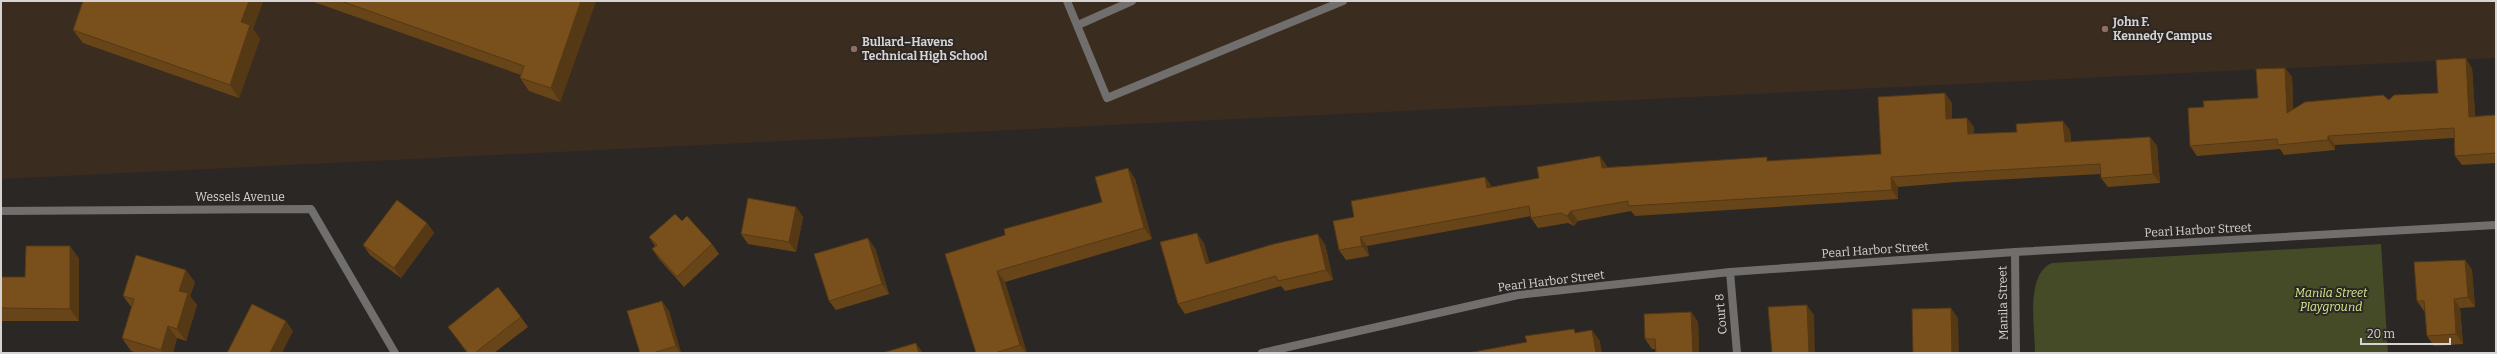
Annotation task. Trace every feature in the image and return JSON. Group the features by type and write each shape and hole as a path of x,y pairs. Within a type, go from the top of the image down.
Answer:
{"street":[{"path":"1067,1 1078,24 1107,98 1343,1"},
{"path":"1078,24 1132,1"},
{"name":"Wessels Avenue","path":"1,211 311,208 395,353"},
{"name":"Pearl Harbor Street","path":"1262,353 1518,295 1730,272 2015,252 2496,225"},
{"name":"Manila Street","path":"2015,252 2016,353"},
{"name":"Court 8","path":"1730,272 1737,353"}],"shaded area":[{"name":"Bullard–Havens Technical High School","path":"1,1 2496,1 2496,58 1,179"}],"green space":[{"name":"Manila Street Playground","path":"2381,244 2388,353 2035,353 2033,303 2035,290 2038,278 2044,269 2052,263"}],"building":[{"path":"83,1 249,1 241,22 250,25 230,85 73,30"},
{"path":"341,1 581,1 551,88 520,78 524,66"},
{"path":"2466,58 2469,117 2496,115 2496,153 2455,156 2454,128 2328,136 2328,140 2278,145 2277,139 2190,146 2188,108 2204,107 2203,101 2258,98 2256,69 2285,68 2287,113 2305,102 2383,95 2389,100 2394,95 2438,93 2436,60"},
{"path":"1945,93 1946,119 1967,118 1968,134 2017,132 2016,124 2063,121 2065,142 2150,137 2153,174 2101,178 2100,164 1891,177 1892,190 1628,206 1628,201 1571,211 1567,216 1561,213 1531,218 1529,206 1360,237 1362,246 1339,250 1333,221 1354,217 1351,201 1485,177 1487,188 1539,178 1537,167 1600,156 1602,168 1767,157 1767,161 1881,154 1878,97"},
{"path":"1128,168 1144,228 997,271 1020,345 995,353 976,353 945,254 1005,235 1004,229 1102,202 1095,177"},
{"path":"748,198 796,207 789,242 741,234"},
{"path":"397,200 427,223 394,268 363,245"},
{"path":"675,214 682,221 687,216 712,244 677,277 652,249 657,245 649,237"},
{"path":"1197,233 1206,264 1274,244 1318,234 1326,270 1278,281 1276,276 1178,304 1160,242"},
{"path":"868,238 882,284 829,301 814,254"},
{"path":"26,246 70,246 70,309 1,308 1,277 25,277"},
{"path":"136,255 186,270 179,291 188,293 177,329 168,326 161,350 122,338 134,299 123,296"},
{"path":"2465,260 2468,297 2454,299 2456,334 2427,336 2424,301 2417,301 2414,262"},
{"path":"498,287 521,317 475,353 468,353 448,327"},
{"path":"662,301 676,346 653,353 640,353 627,311"},
{"path":"252,304 286,321 270,353 227,353"},
{"path":"1807,305 1809,353 1772,353 1768,307"},
{"path":"1951,308 1952,353 1913,353 1912,309"},
{"path":"1691,312 1693,353 1656,353 1655,339 1645,339 1644,314"},
{"path":"1574,329 1575,333 1592,330 1596,353 1468,353 1527,342 1525,336"},
{"path":"916,343 919,353 882,353"}],"place":[{"name":"John F. Kennedy Campus","path":"2105,29"},
{"name":"Bullard–Havens Technical High School","path":"854,49"}]}
